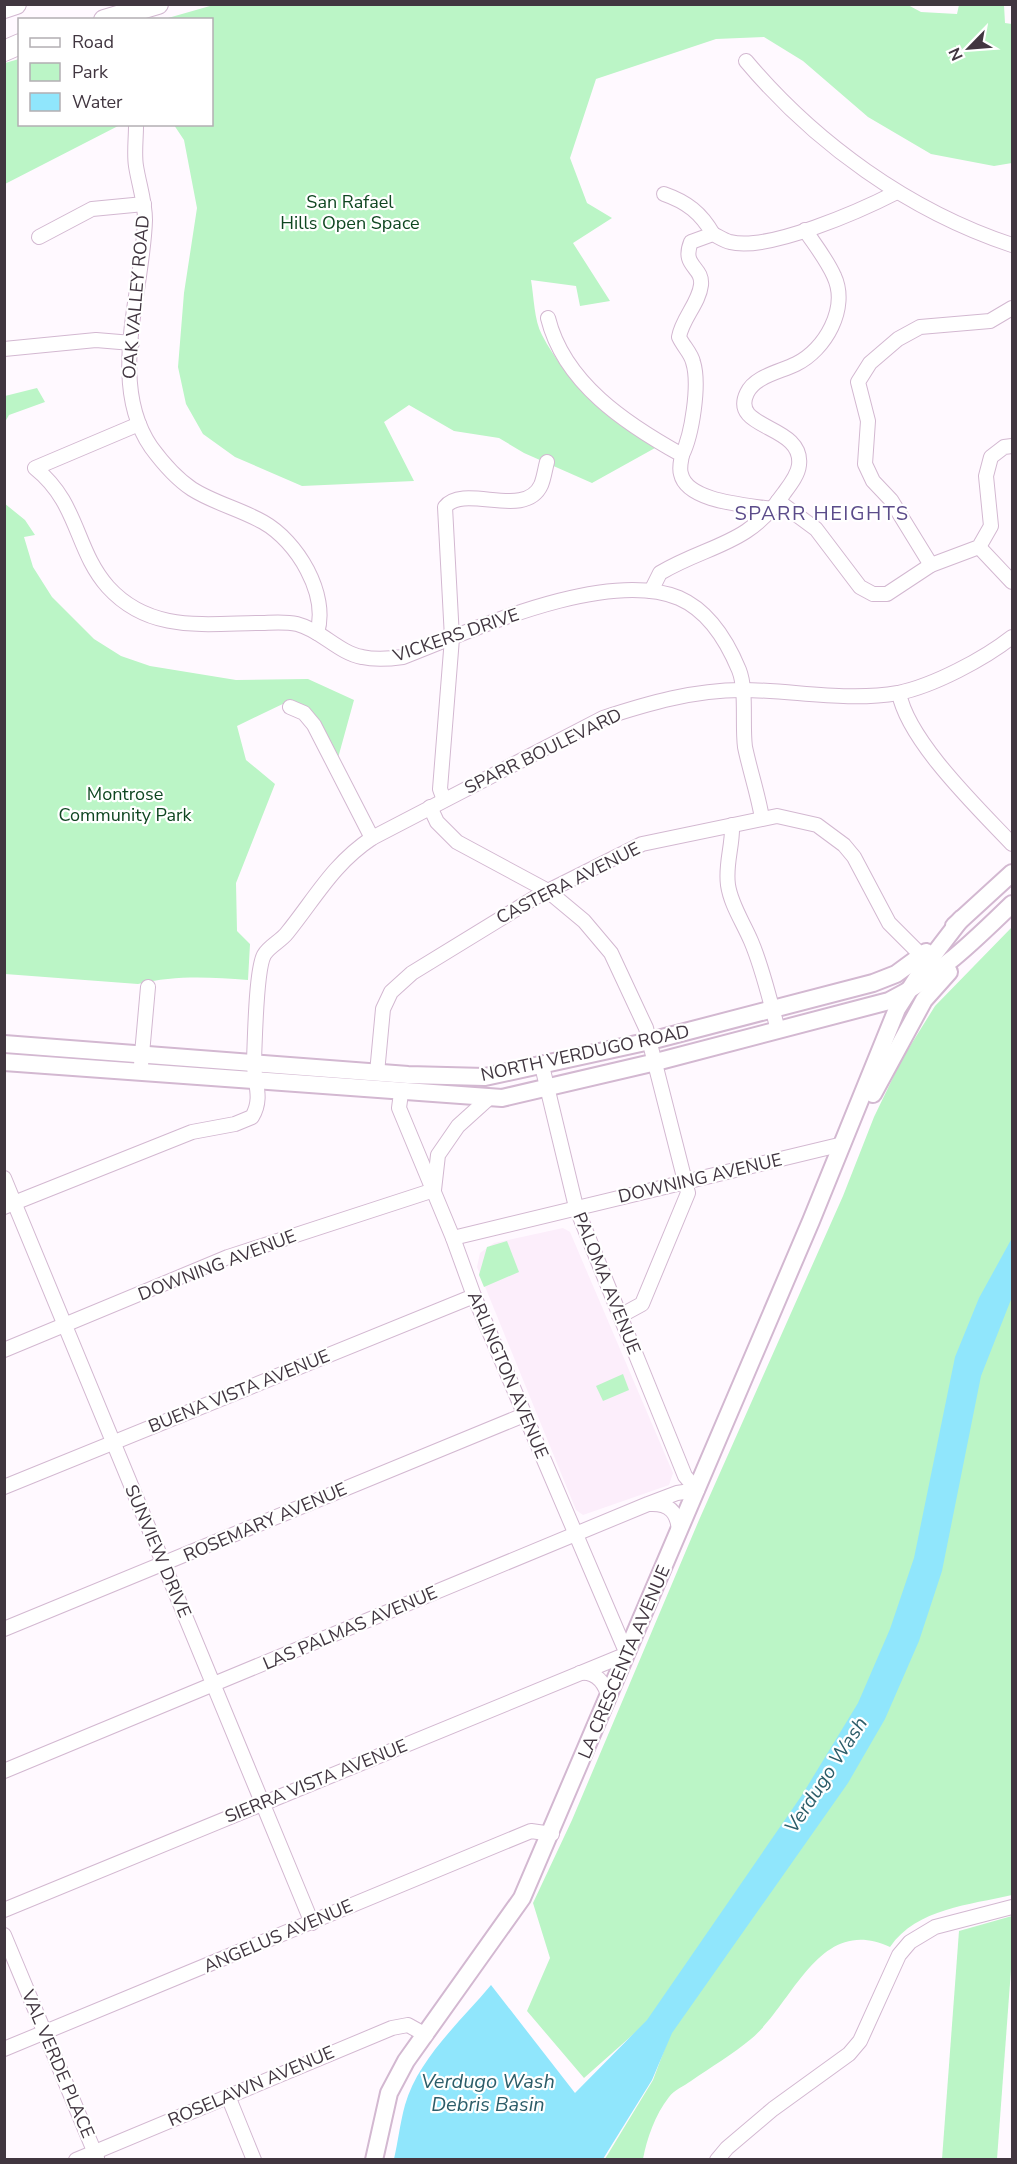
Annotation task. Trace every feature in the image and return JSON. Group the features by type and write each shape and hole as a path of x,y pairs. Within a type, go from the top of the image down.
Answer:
{"highway":[{"path":"4,8 16,4"},
{"path":"111,18 158,4"},
{"path":"4,51 18,44"}],"main road":[{"name":"NORTH VERDUGO ROAD","path":"4,1044 462,1079 485,1077 650,1041 873,983 901,971 922,956 1012,873"},
{"name":"NORTH VERDUGO ROAD","path":"4,1062 400,1093 502,1098 656,1062 875,1005 907,993 976,940 1012,904"},
{"name":"LA CRESCENTA AVENUE","path":"374,2160 388,2093 406,2061 522,1898 552,1834 843,1144 893,1018 922,970 961,919"},
{"name":"LA CRESCENTA AVENUE","path":"843,1144 924,1000 976,940"}],"street":[{"path":"746,61 777,98 811,129 897,192 988,237 1012,245"},
{"name":"OAK VALLEY ROAD","path":"136,126 136,166 144,204 128,385 139,424 152,448 182,482 204,495 262,521 284,538 304,565 311,582 322,619 317,633"},
{"path":"664,194 686,202 705,220 713,234 731,243 756,242 805,230 861,210 897,192"},
{"path":"39,237 92,209 144,204"},
{"path":"651,591 660,573 733,541 775,505 799,467 799,455 785,435 759,425 750,417 745,408 745,397 750,386 764,377 810,356 821,345 836,314 838,295 835,278 805,230"},
{"path":"713,234 691,242 687,251 688,262 699,273 701,284 679,337 692,358 696,373 689,441 682,455 680,472 689,488 714,499 775,505 816,529 840,558 855,583 864,591 878,594 890,593 931,565 979,547 991,526 986,476 991,457 1004,447 1012,446"},
{"path":"931,565 891,500 873,481 865,464 868,421 858,382 870,363 898,339 920,327 990,321 1012,308"},
{"path":"548,318 559,352 598,398 646,435 682,455"},
{"path":"4,349 96,340 132,343"},
{"name":"VICKERS DRIVE","path":"139,424 35,468 48,479 63,498 98,574 122,599 148,615 186,625 285,622 317,633 360,657 384,659 403,657 567,598 651,591 680,599 707,617 740,672 745,747 762,818"},
{"path":"444,800 440,789 452,638 444,512 449,502 523,499 540,486 547,462"},
{"path":"979,547 1012,582"},
{"name":"SPARR BOULEVARD","path":"254,1063 260,970 264,954 286,935 331,872 353,851 372,838 603,718 642,705 690,694 741,690 834,695 899,693 934,681 1012,637"},
{"path":"899,693 908,718 951,777 1012,844"},
{"path":"290,707 304,713 314,725 372,838"},
{"path":"430,807 437,822 457,842 548,891 584,921 611,953 650,1041 688,1196 645,1298 637,1308 620,1316"},
{"name":"CASTERA AVENUE","path":"377,1073 386,999 400,982 477,930 642,844 762,818 777,816 817,825 844,845 854,857 880,909 897,933 922,956"},
{"path":"732,825 727,862 728,885 733,903 757,958 778,1030"},
{"name":"CASTERA AVENUE","path":"897,933 902,948 901,971"},
{"path":"140,1073 148,987"},
{"path":"10,1205 192,1132 244,1122 252,1117 259,1103 254,1063"},
{"name":"PALOMA AVENUE","path":"542,1066 576,1208 685,1476 697,1490"},
{"name":"ARLINGTON AVENUE","path":"400,1093 399,1108 434,1190 474,1296 627,1654"},
{"path":"434,1190 438,1155 458,1126 489,1098"},
{"name":"DOWNING AVENUE","path":"453,1238 843,1144"},
{"name":"SUNVIEW DRIVE","path":"4,1178 10,1205 64,1325 312,1923"},
{"name":"DOWNING AVENUE","path":"4,1350 228,1257 434,1190"},
{"name":"BUENA VISTA AVENUE","path":"4,1487 474,1296"},
{"name":"ROSEMARY AVENUE","path":"4,1629 524,1415"},
{"path":"677,1457 689,1465 709,1461"},
{"name":"LAS PALMAS AVENUE","path":"4,1771 648,1504 677,1493 697,1490"},
{"path":"648,1504 663,1503 669,1506 678,1519 679,1532"},
{"path":"613,1619 620,1626 639,1625"},
{"name":"SIERRA VISTA AVENUE","path":"4,1910 627,1654"},
{"path":"580,1673 587,1672 598,1678 609,1698"},
{"name":"ANGELUS AVENUE","path":"4,2049 531,1831 552,1834"},
{"path":"717,2160 727,2148 773,2109 849,2054 860,2041 899,1955 910,1942 935,1927 1012,1907"},
{"name":"VAL VERDE PLACE","path":"4,1935 96,2155"},
{"name":"ROSELAWN AVENUE","path":"76,2160 96,2155 228,2096 392,2028 408,2025 426,2035"},
{"path":"228,2096 254,2160"}],"shaded area":[{"path":"563,1228 570,1232 673,1473 669,1485 583,1515 576,1510 477,1267 480,1253 494,1243"}],"green space":[{"name":"San Rafael Hills Open Space","path":"217,4 906,4 921,12 957,14 959,5 1004,5 1005,23 1012,24 1012,163 994,166 931,154 868,117 803,61 764,37 716,39 596,79 570,158 587,203 612,218 573,243 610,301 580,306 576,286 531,280 537,322 552,353 577,384 655,448 592,483 524,453 499,438 454,431 409,405 384,422 414,481 302,486 235,457 203,434 186,404 178,367 184,293 197,208 184,140 175,126 213,126 213,18 168,18"},
{"path":"18,59 18,126 118,126 5,184 5,63"},
{"path":"37,388 45,402 9,415 5,422 5,396"},
{"name":"Montrose Community Park","path":"4,503 25,520 35,535 24,537 33,567 52,597 94,639 121,656 150,666 236,680 308,679 354,700 338,758 289,701 237,726 246,760 275,784 236,883 237,931 250,944 248,980 179,978 138,984 5,974"},
{"path":"1012,927 1012,1895 945,1910 929,1916 901,1934 890,1947 865,1940 844,1942 826,1952 810,1967 751,2039 671,2095 649,2135 643,2159 605,2159 653,2080 668,2040 646,2023 584,2078 527,2011 550,1958 533,1903 572,1820 699,1520 843,1196 874,1117 902,1059 935,1006"},
{"path":"507,1241 519,1272 484,1287 479,1275 487,1247"},
{"path":"623,1374 629,1390 603,1401 596,1386"},
{"path":"1012,1916 1012,1956 997,2159 942,2159 959,1931"}],"water":[{"path":"1012,1238 1012,1297 981,1376 942,1571 919,1641 885,1719 848,1783 672,2033 652,2080 603,2159 394,2159 405,2105 411,2088 430,2056 491,1985 575,2093 647,2020 802,1795 858,1703 890,1629 914,1558 955,1357 979,1298"}],"district":[{"name":"SPARR HEIGHTS","path":"822,513"}],"water label":[{"name":"Verdugo Wash","path":"826,1775"},
{"name":"Verdugo Wash Debris Basin","path":"488,2092"}]}
